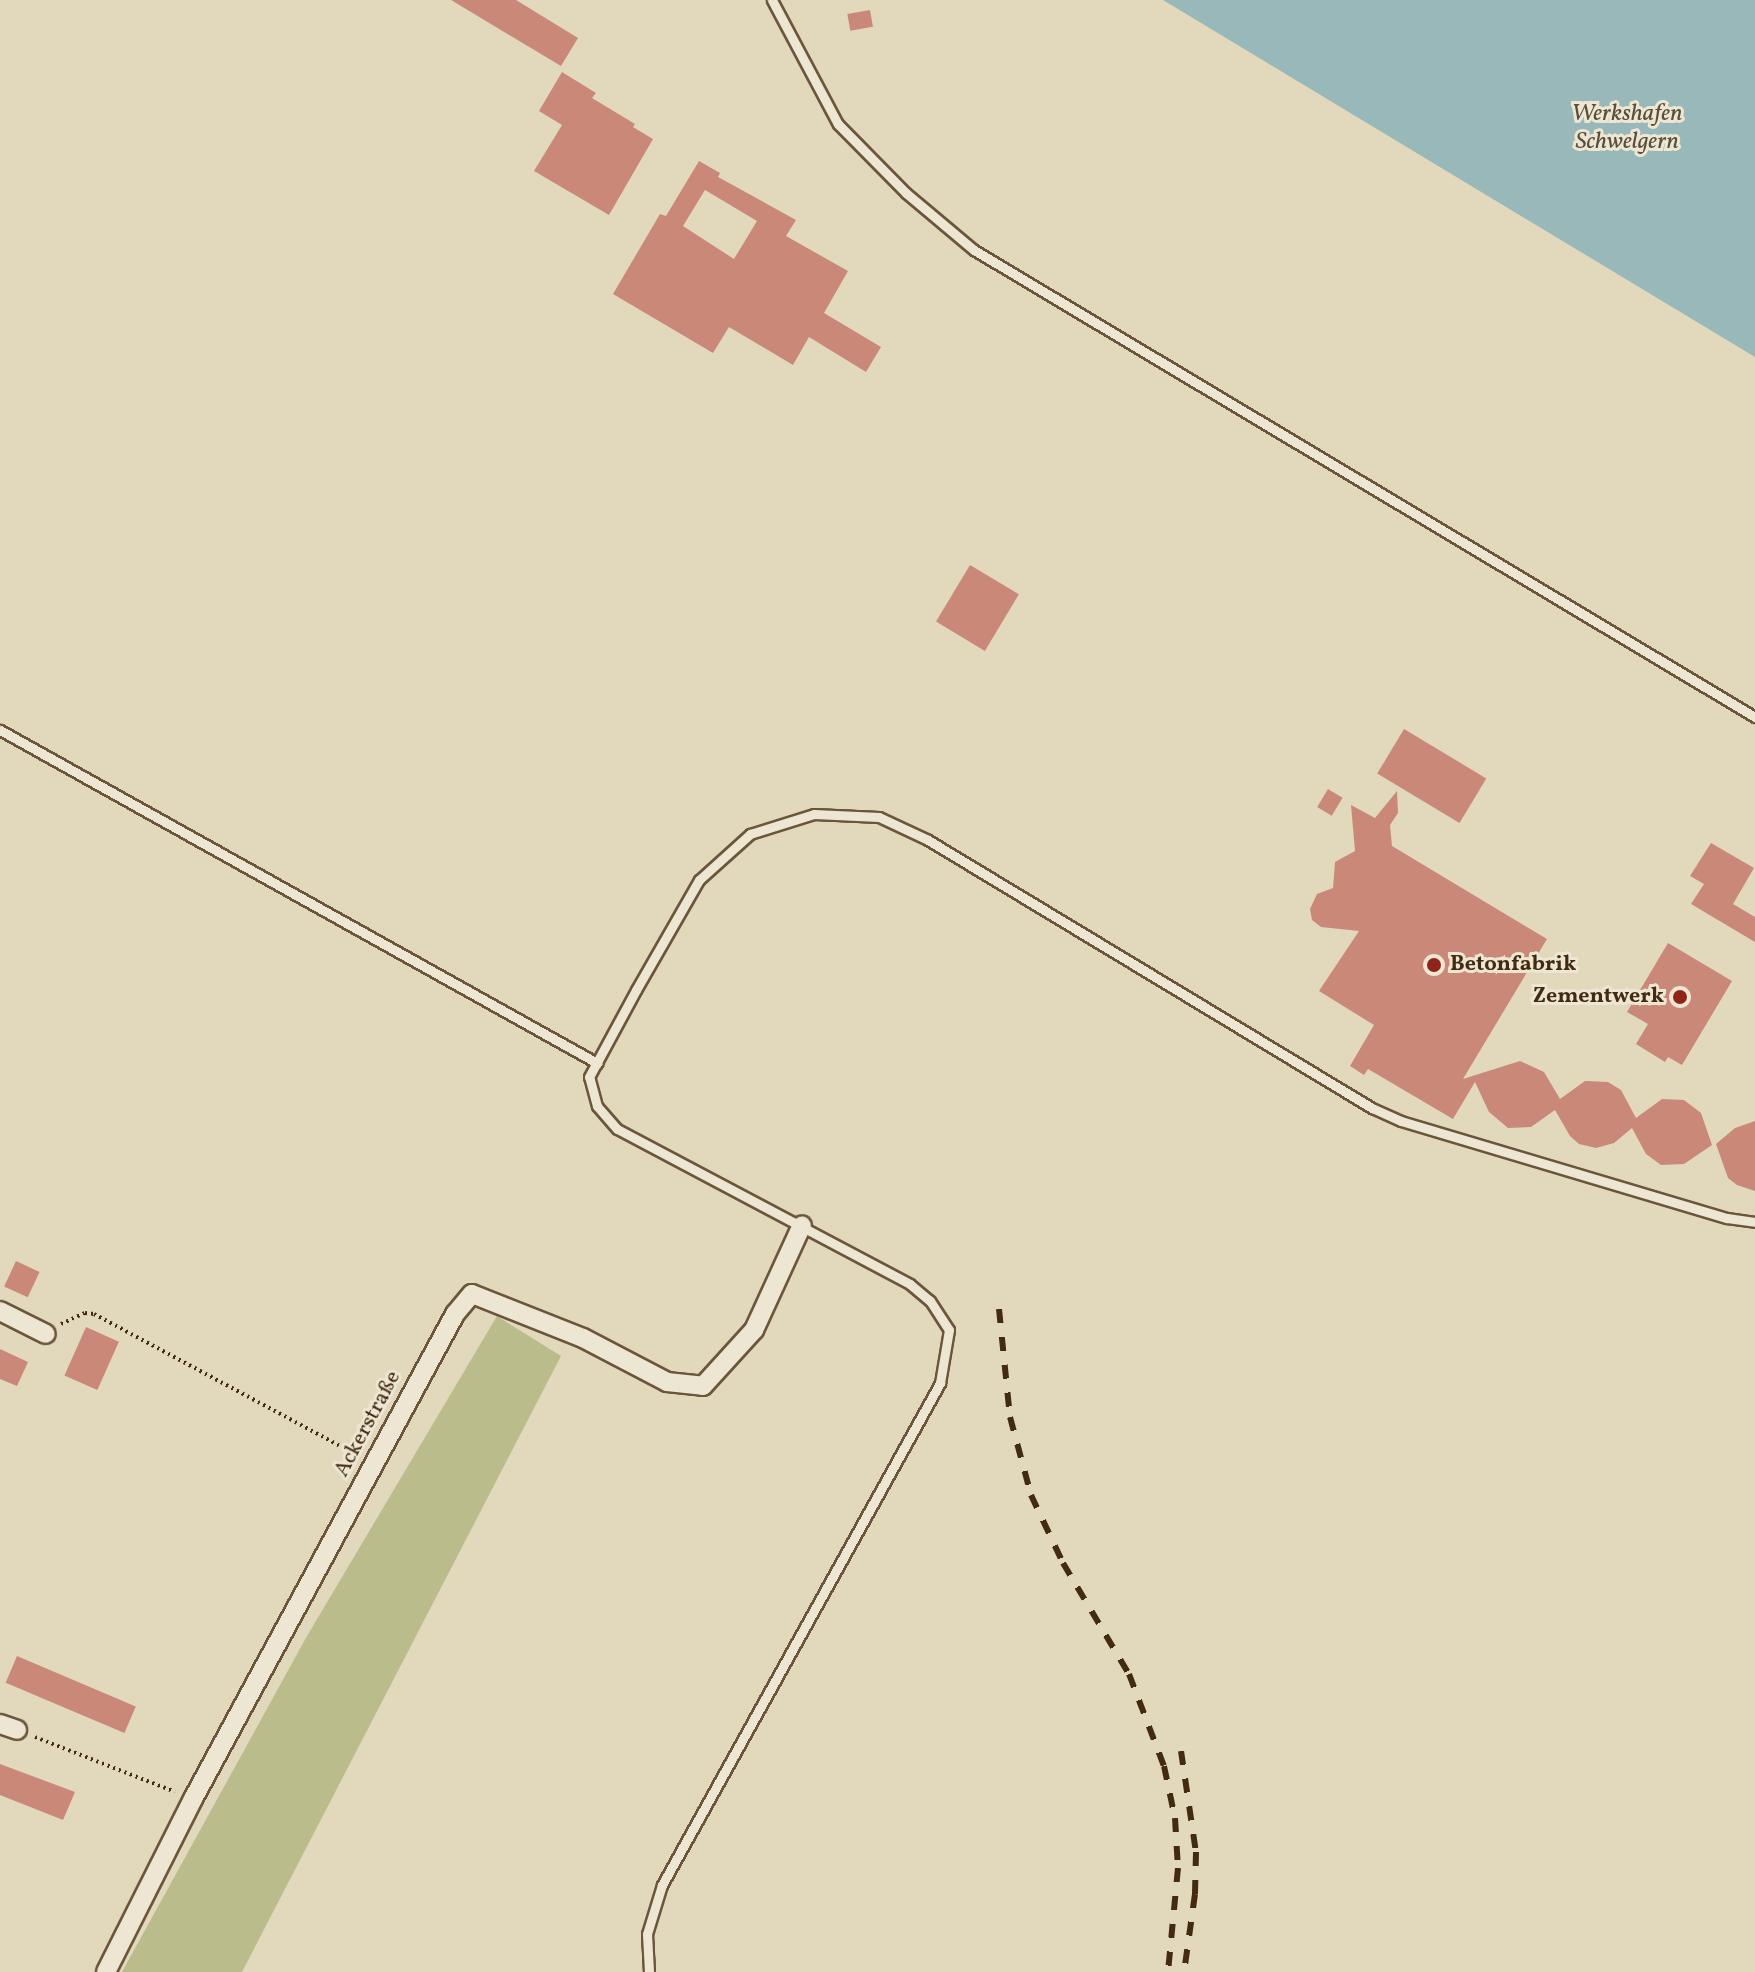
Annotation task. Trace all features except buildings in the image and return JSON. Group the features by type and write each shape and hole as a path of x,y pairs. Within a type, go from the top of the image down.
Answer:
{"street":[{"name":"Ackerstraße","path":"106,1972 193,1799 455,1314 472,1294 583,1338 667,1382 703,1386 754,1330 802,1225"},
{"path":"0,1311 46,1334"}],"lane":[{"path":"772,0 838,124 906,193 974,250 1755,717"},
{"path":"0,730 597,1063"},
{"path":"649,1972 647,1934 662,1885 940,1383 949,1330 930,1301 910,1284 617,1129 597,1106 589,1077 699,880 750,834 814,814 879,817 928,840 1372,1108 1401,1121 1727,1218 1755,1222"}],"path":[{"path":"46,1334 72,1317 94,1314 353,1453"},
{"path":"9,1727 193,1799"}],"green space":[{"path":"497,1316 561,1356 242,1972 122,1972 307,1636"}],"water":[{"name":"Werkshafen Schwelgern","path":"1163,0 1755,0 1755,357"}],"railway":[{"path":"999,1309 1010,1417 1031,1495 1063,1563 1129,1674 1164,1766 1175,1818 1178,1868 1168,1972"},
{"path":"1181,1751 1196,1852 1195,1894 1184,1972"}],"place":[{"name":"Betonfabrik","path":"1434,965"},
{"name":"Zementwerk","path":"1680,997"}]}
